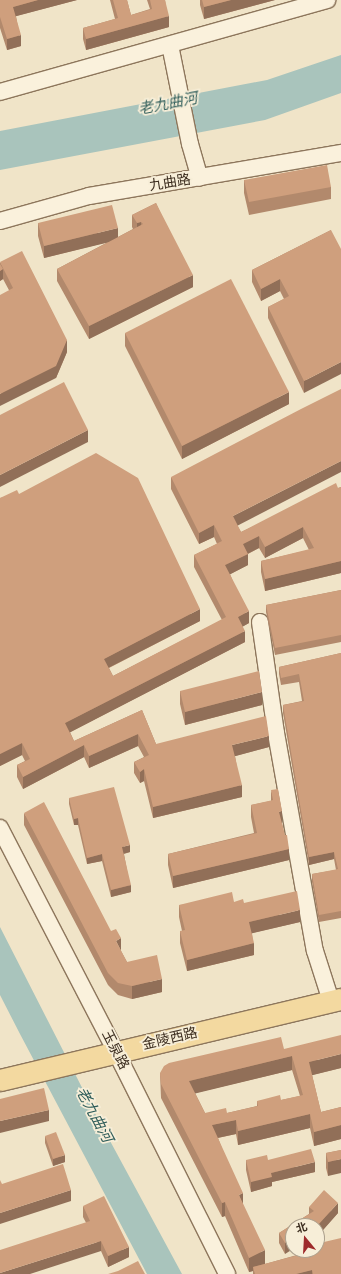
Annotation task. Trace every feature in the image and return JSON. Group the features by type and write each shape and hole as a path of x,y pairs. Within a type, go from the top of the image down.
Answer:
{"main road":[{"name":"金陵西路","path":"7,1078 336,1000"}],"street":[{"path":"0,92 326,0"},
{"path":"170,45 190,144 200,178"},
{"name":"九曲路","path":"0,221 89,196 341,153"},
{"path":"260,622 276,733 315,951 336,1000"},
{"name":"玉泉路","path":"0,828 116,1052 227,1274"}],"water":[{"name":"老九曲河","path":"341,55 341,93 265,120 0,170 0,131 267,80"},
{"name":"老九曲河","path":"0,927 96,1115 182,1274 147,1274 20,1034 0,995"}],"building":[{"path":"0,0 38,0 13,7 21,35 7,39 0,17"},
{"path":"113,0 127,0 131,15 152,9 150,0 165,0 169,16 86,39 83,28 118,18"},
{"path":"202,0 231,0 204,7"},
{"path":"327,165 331,187 249,202 244,180"},
{"path":"156,203 193,275 89,326 57,269 143,224 141,222 137,223 132,215"},
{"path":"112,205 118,228 44,246 38,223"},
{"path":"331,230 341,249 341,362 304,381 268,307 289,296 280,279 261,289 252,270"},
{"path":"22,251 67,340 56,366 0,394 0,295 13,288 0,262"},
{"path":"0,264 3,269 0,271"},
{"path":"231,279 289,392 182,446 125,333"},
{"path":"64,382 88,430 0,475 0,415"},
{"path":"341,389 341,461 233,516 241,532 336,483 338,488 341,487 341,561 265,579 261,561 314,548 303,527 265,547 259,536 243,544 248,554 225,565 249,611 238,617 245,631 65,723 74,741 142,710 156,744 266,716 269,736 232,745 242,785 153,807 144,769 140,772 134,762 149,755 138,734 89,756 84,745 23,777 17,765 30,759 22,743 0,754 0,498 17,490 19,494 96,453 138,478 200,609 104,659 113,676 226,617 194,555 222,541 214,525 199,533 171,477"},
{"path":"341,590 341,635 275,648 266,605"},
{"path":"341,653 341,911 319,915 312,874 338,869 334,852 309,857 283,705 304,701 299,674 281,678 279,667"},
{"path":"259,671 262,692 185,712 180,691"},
{"path":"114,787 130,845 122,847 131,885 111,890 102,854 87,858 78,818 74,819 69,798"},
{"path":"278,789 282,811 279,812 285,835 287,835 289,849 173,876 168,854 257,833 251,805 273,800 271,790"},
{"path":"44,802 111,931 116,929 121,938 116,941 127,962 157,955 162,979 132,986 118,983 108,973 24,813"},
{"path":"297,891 300,910 249,922 254,943 187,960 180,931 185,930 179,905 232,892 234,902 243,899 244,903"},
{"path":"341,1035 341,1054 309,1062 321,1112 341,1107 341,1125 314,1132 310,1114 238,1131 236,1120 212,1125 243,1193 239,1195 265,1250 249,1258 225,1202 222,1203 161,1084 160,1073 164,1066 169,1063 281,1037 284,1049","holes":["292,1056 303,1095 281,1100 280,1095 257,1101 258,1106 227,1113 226,1108 205,1113 189,1081"]},
{"path":"44,1088 49,1110 0,1121 0,1099"},
{"path":"56,1132 65,1155 53,1159 45,1136"},
{"path":"311,1149 315,1162 271,1173 272,1177 251,1182 246,1160 267,1155 268,1160"},
{"path":"341,1150 341,1159 328,1162 326,1153"},
{"path":"63,1164 71,1190 0,1213 0,1180 2,1184"},
{"path":"324,1190 338,1203 324,1218 303,1218 314,1211 309,1207"},
{"path":"104,1196 129,1247 108,1256 101,1241 0,1273 0,1250 90,1221 83,1206"},
{"path":"285,1229 285,1243 279,1233"},
{"path":"341,1238 341,1274 313,1274 312,1270 296,1274 255,1274 253,1267 287,1258 325,1258 325,1242"},
{"path":"138,1261 145,1274 108,1274 118,1271"}]}
